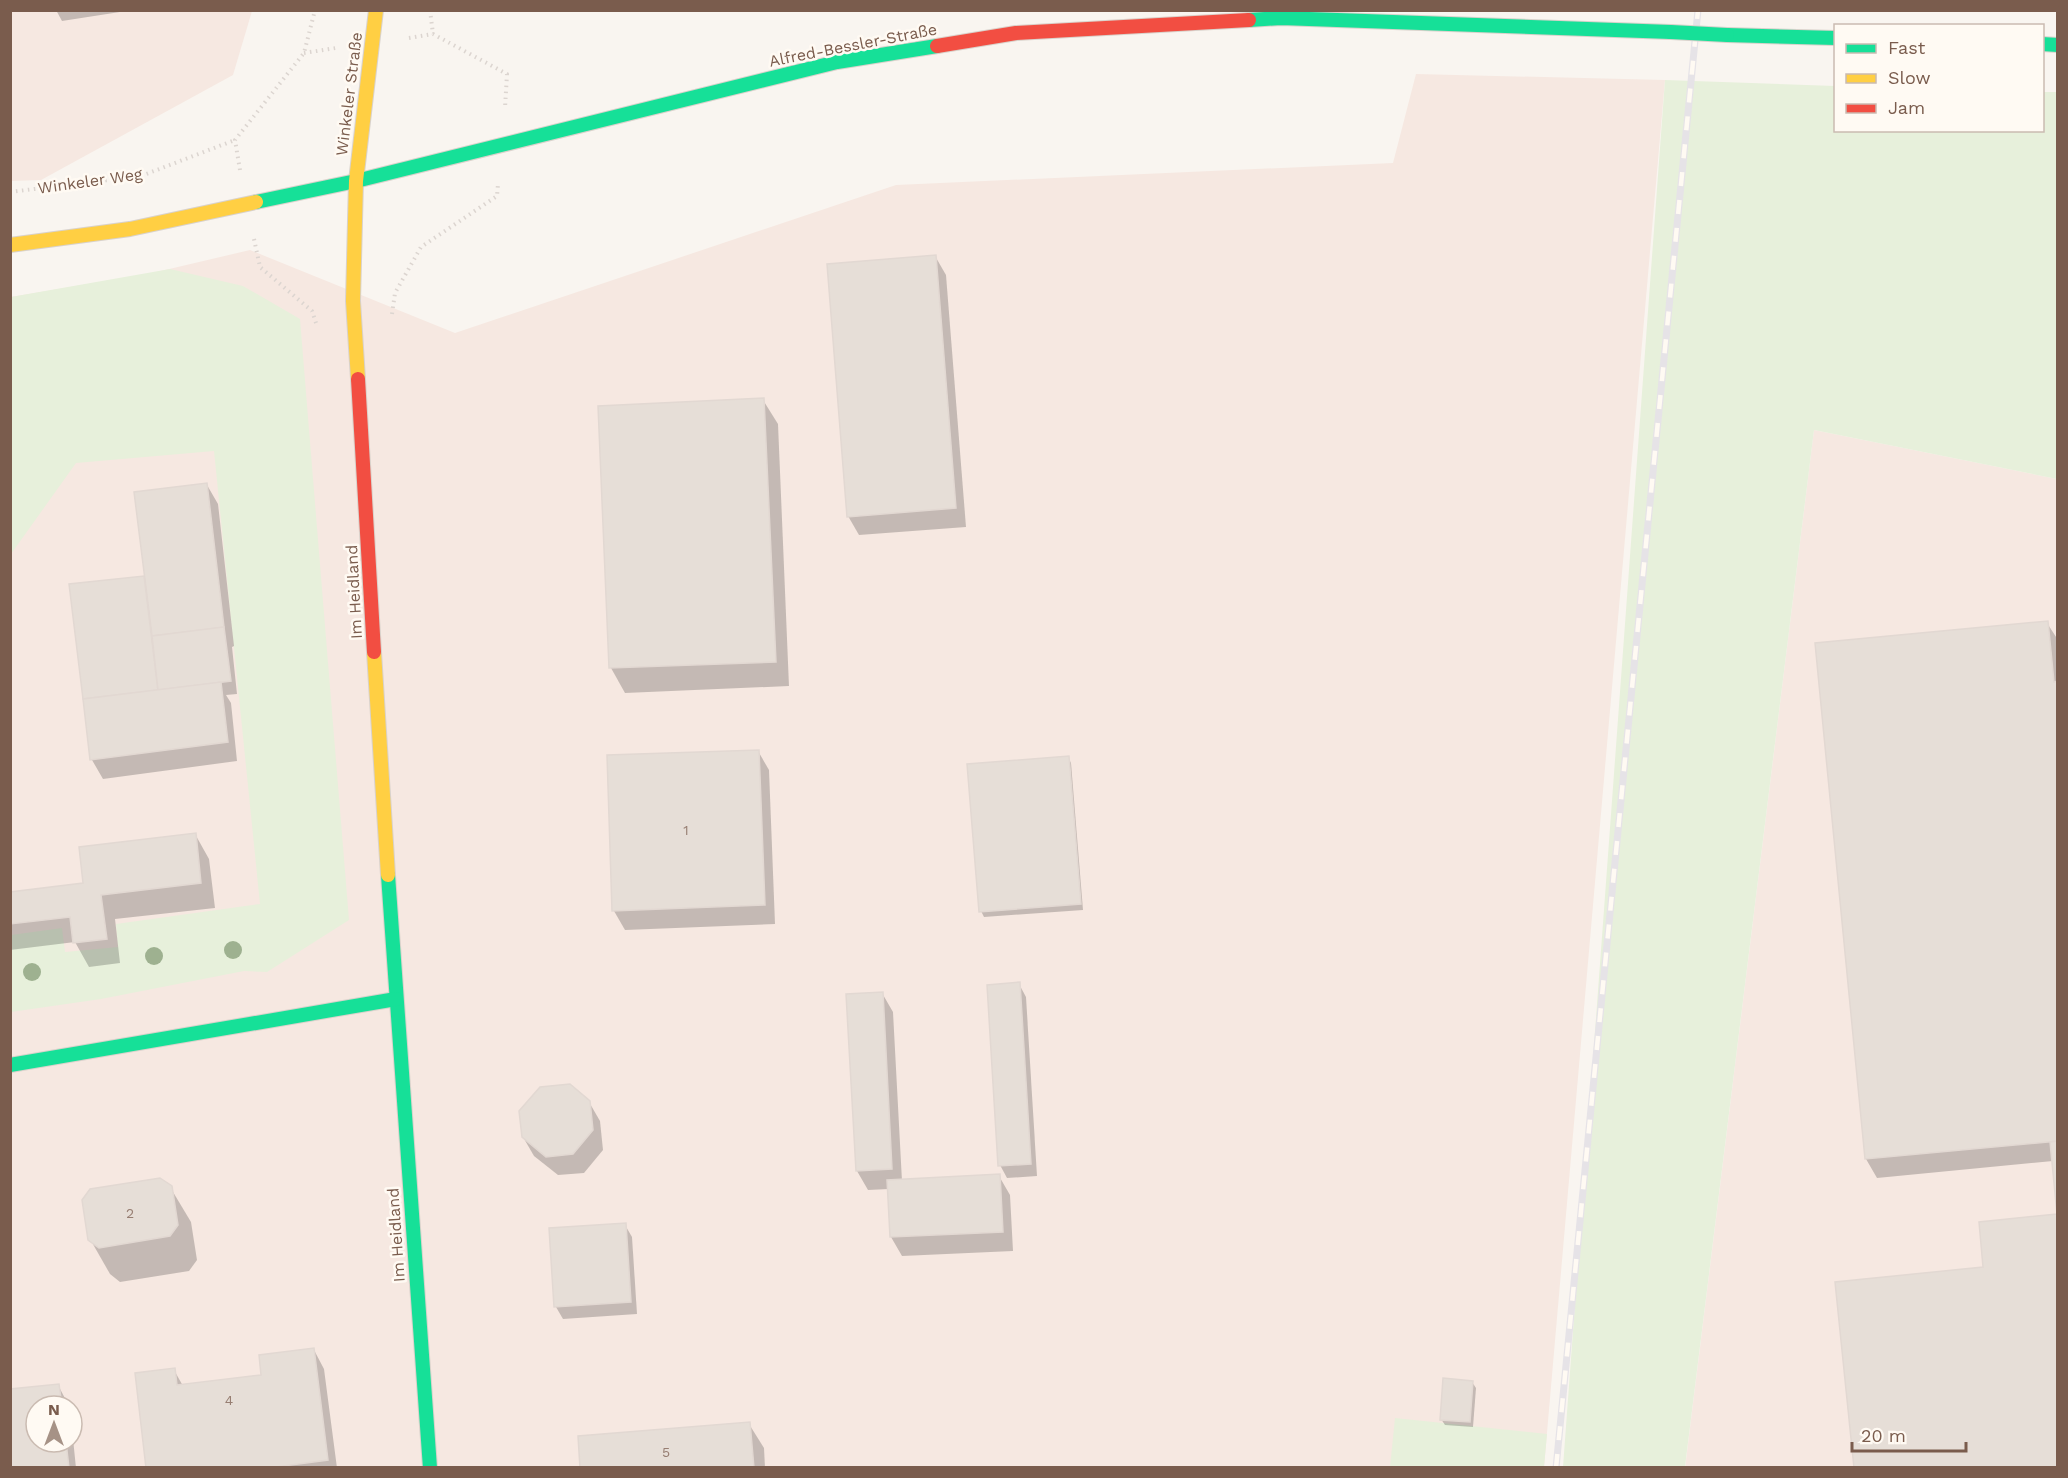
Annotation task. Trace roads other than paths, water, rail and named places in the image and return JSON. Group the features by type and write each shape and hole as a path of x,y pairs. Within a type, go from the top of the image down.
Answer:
{"main road":[{"name":"Winkeler Straße","path":"356,182 376,10"},
{"name":"Alfred-Bessler-Straße","path":"10,245 130,229 356,182 837,62 1016,33 1281,18 1834,38"},
{"name":"Im Heidland","path":"356,182 353,302 396,999 430,1467"},
{"path":"10,1065 396,999"}],"railway":[{"path":"1556,1468 1698,10"}]}
